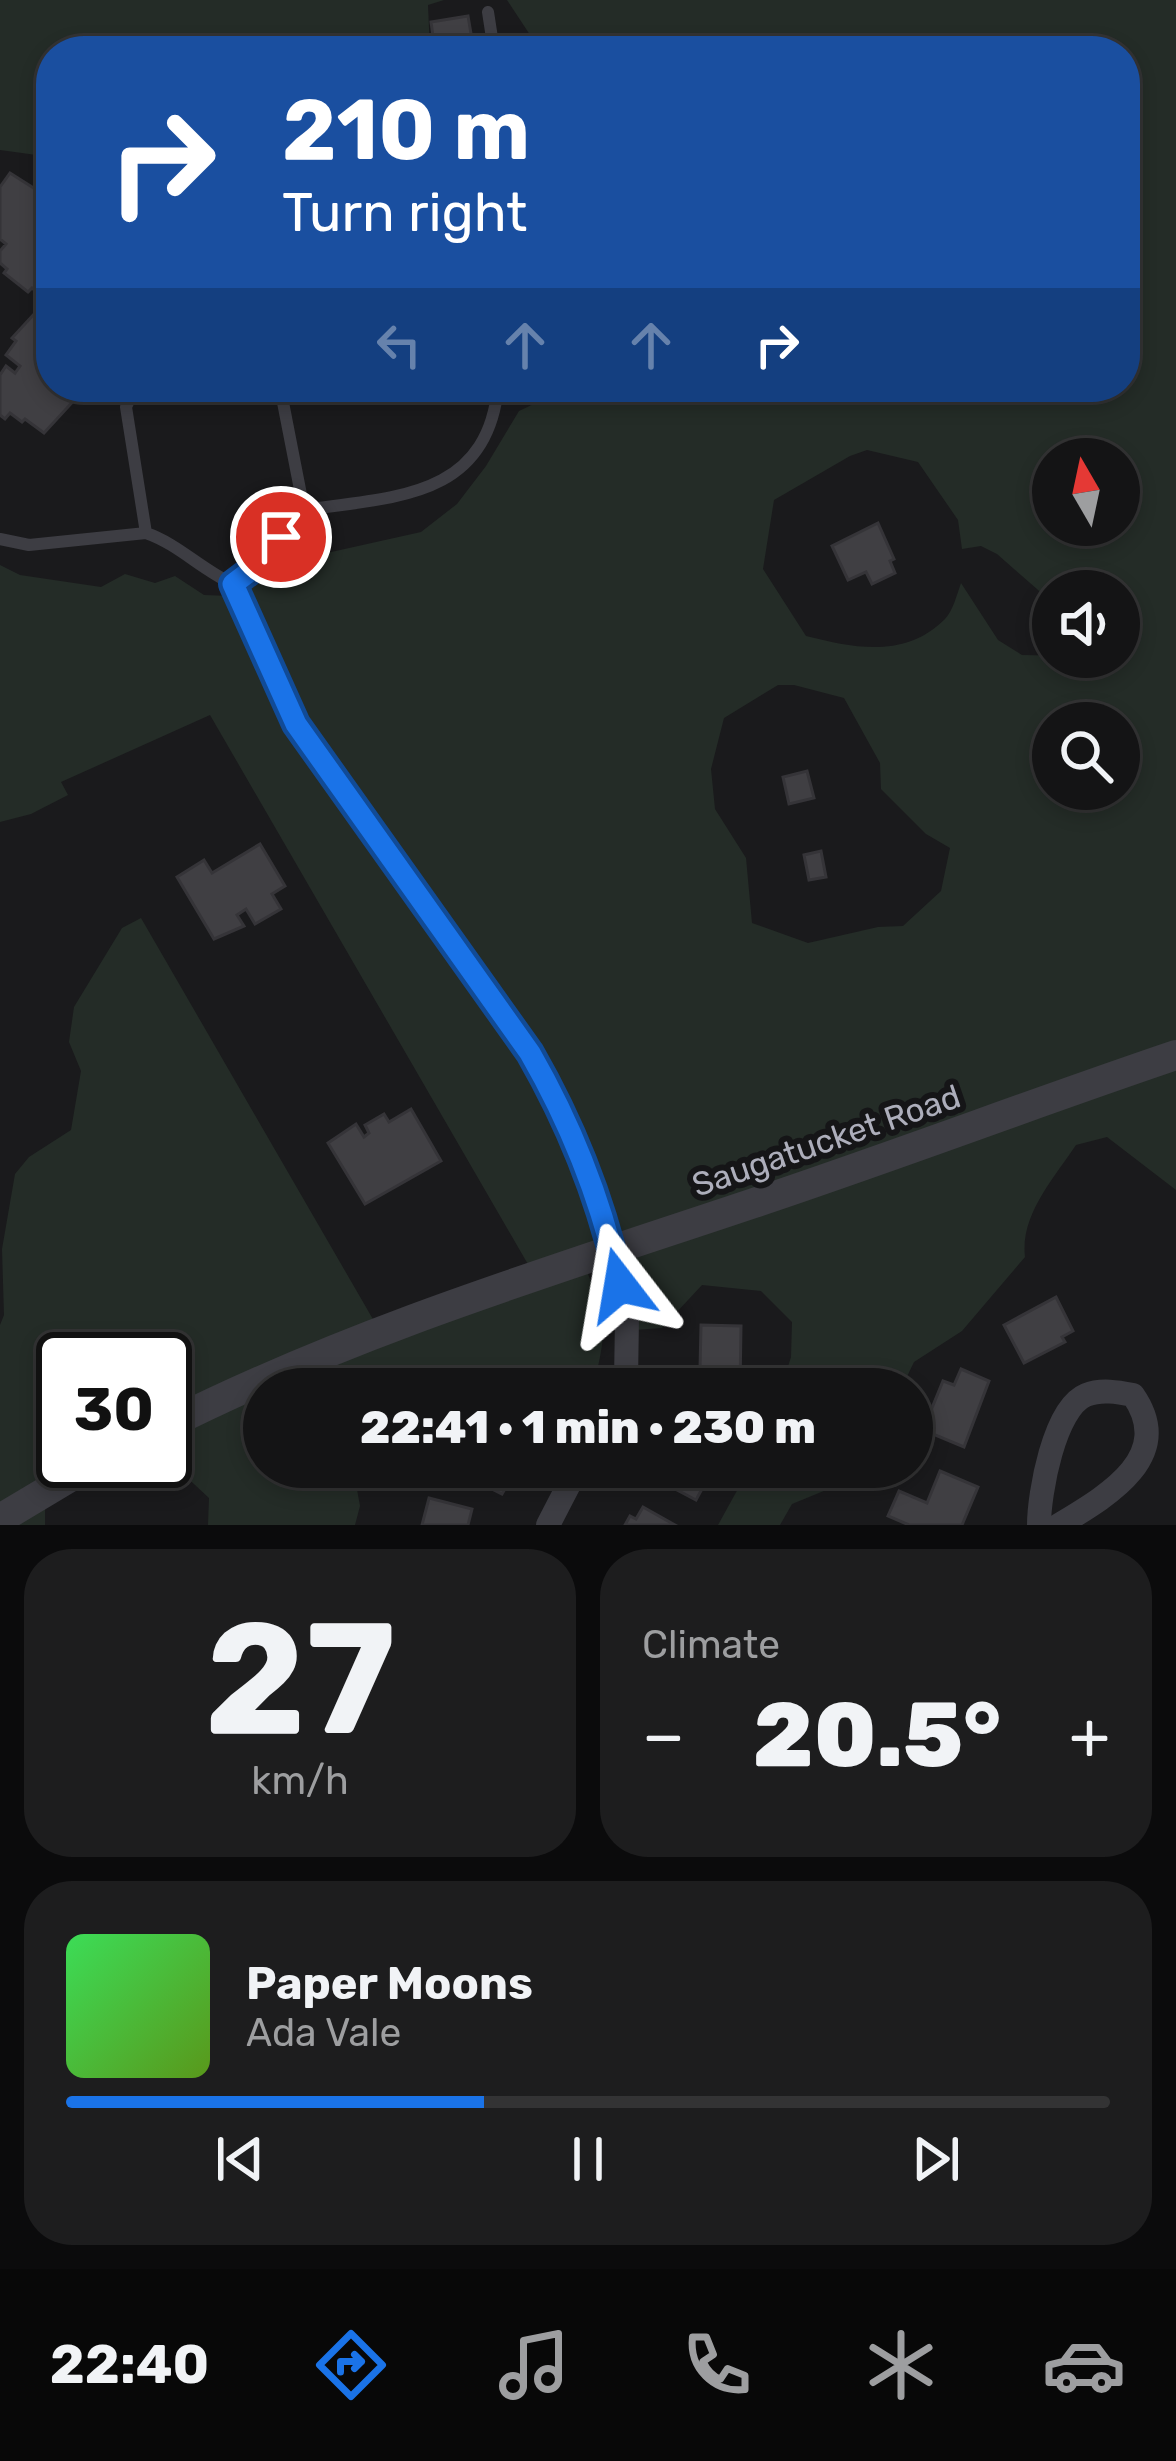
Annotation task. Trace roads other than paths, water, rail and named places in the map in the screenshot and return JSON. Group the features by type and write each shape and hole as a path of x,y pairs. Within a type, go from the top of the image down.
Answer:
{"street":[{"name":"Saugatucket Road","path":"192,1412 258,1379 381,1330 938,1142 1176,1055"},
{"path":"613,1250 627,1318 626,1368"},
{"path":"1039,1525 1047,1468 1066,1413 1084,1395 1111,1391 1133,1395 1148,1414 1151,1442 1134,1472 1107,1496 1059,1525"},
{"path":"0,1520 53,1488"},
{"path":"548,1525 567,1488"}],"lane":[{"path":"488,11 492,36"},
{"path":"128,402 146,533"},
{"path":"283,402 304,510"},
{"path":"233,584 258,565 304,510 400,496 463,470 488,434 495,402"},
{"path":"0,539 29,545 146,533 233,584 296,724 552,1090 587,1169 613,1250"}]}
